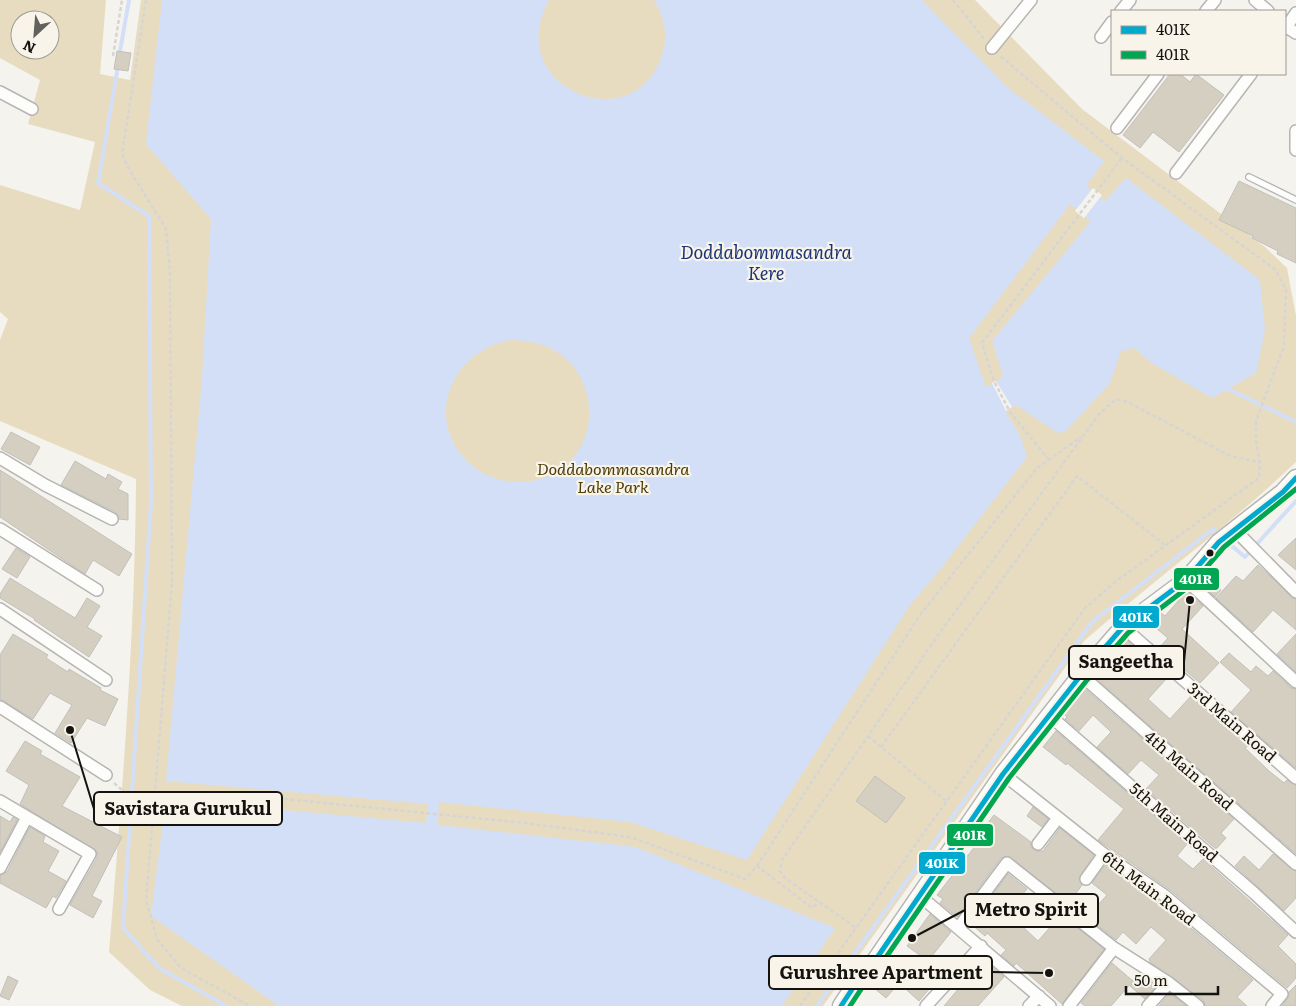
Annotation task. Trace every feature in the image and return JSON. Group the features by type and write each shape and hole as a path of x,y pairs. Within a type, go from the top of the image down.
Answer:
{"main road":[{"path":"840,1006 866,968 872,965 1003,774 1081,675 1123,627 1186,580 1219,542 1283,492 1296,478"},
{"path":"851,1006 872,974 872,965"}],"street":[{"path":"992,48 1031,0"},
{"path":"1122,10 1130,0"},
{"path":"1207,10 1215,0"},
{"path":"1255,0 1267,10"},
{"path":"1288,29 1296,13"},
{"path":"1101,37 1111,23"},
{"path":"1117,128 1157,75"},
{"path":"1176,173 1250,75"},
{"path":"0,92 32,110"},
{"path":"1296,131 1296,150"},
{"path":"0,458 45,485 112,519"},
{"path":"0,529 97,590"},
{"path":"1234,530 1296,592"},
{"path":"1186,580 1296,682"},
{"path":"0,609 106,680"},
{"name":"3rd Main Road","path":"1123,627 1296,778"},
{"name":"4th Main Road","path":"1081,675 1296,864"},
{"path":"0,707 106,775"},
{"name":"5th Main Road","path":"1049,715 1254,892 1296,932"},
{"name":"6th Main Road","path":"1003,774 1104,854 1164,895 1282,994 1272,1006"},
{"path":"0,801 90,854 59,909"},
{"path":"0,868 27,817"},
{"path":"1038,844 1058,818"},
{"path":"1086,879 1104,854"},
{"path":"959,927 1007,863 1114,948 1169,983 1198,1006"},
{"path":"920,896 959,927 1050,1006"},
{"path":"926,1006 981,946"},
{"path":"1069,1006 1114,948"},
{"path":"1148,1006 1169,983"},
{"path":"1029,1006 1039,996"}],"lane":[{"path":"1249,177 1296,200"}],"path":[{"path":"113,56 122,0"},
{"path":"146,0 122,154 130,171 166,229 170,272 172,583 146,900 156,939 181,968 250,1006"},
{"path":"800,1006 1085,608 1119,579 1259,478 1260,462 1256,440 1256,421 1272,384 1284,346 1287,313 1286,290 1276,270 1122,158 992,48 953,0"},
{"path":"1049,460 1010,412 994,380 982,343 1122,158"},
{"path":"855,927 784,878 780,871 782,860 941,631 1100,413 1116,400 1128,402 1230,456 1260,462"},
{"path":"106,775 130,797 265,797 525,823 630,837 745,879 757,866 920,615 1037,468 1084,435"},
{"path":"881,747 1077,476 1165,546"},
{"path":"868,736 946,801"},
{"path":"757,866 812,908 819,902"}],"green space":[{"name":"Doddabommasandra Kere","path":"0,0 106,0 100,74 130,80 141,0 975,0 1082,109 1265,247 1287,268 1296,316 1296,462 1218,531 1084,641 823,1006 182,1006 150,990 109,952 130,657 136,479 0,421 0,340 8,319 0,312 0,185 80,210 95,142 28,124 40,80 0,58"}],"water":[{"name":"Doddabommasandra Kere","path":"162,0 549,0 539,31 542,57 555,78 576,92 600,99 624,96 646,83 661,58 665,43 665,28 654,0 922,0 1007,87 1104,161 1086,186 1105,201 1126,178 1260,280 1265,330 1256,373 1212,398 1150,362 1135,348 1121,351 1110,383 1066,431 1058,433 1016,405 1005,411 1021,437 1027,457 939,571 910,605 747,860 630,822 439,802 438,825 636,847 835,928 782,1006 279,1006 151,916 165,806 230,805 426,823 428,804 166,781 202,378 211,219 146,144","holes":["1070,204 1091,221 992,341 1003,375 997,382 986,387 969,338","510,340 544,345 568,361 583,383 589,408 586,434 574,457 552,474 522,482 492,477 473,466 454,443 447,425 446,406 451,388 460,371 473,357 490,347"]}],"pier":[{"path":"1093,188 1102,195 1084,218 1075,211"},
{"path":"996,381 1012,407 1006,411 992,383"}],"building":[{"path":"117,51 131,53 128,71 114,69"},
{"path":"1169,75 1181,75 1190,82 1197,75 1224,95 1179,152 1153,132 1140,148 1123,135"},
{"path":"1239,181 1296,208 1296,263 1277,254 1278,251 1252,238 1253,236 1219,220"},
{"path":"11,432 40,447 30,465 1,449"},
{"path":"75,461 106,479 108,474 122,482 118,489 128,494 128,520 119,519 115,512 61,485"},
{"path":"0,470 132,554 119,576 93,560 85,574 0,517"},
{"path":"1296,538 1296,570 1278,555"},
{"path":"16,548 30,557 17,578 2,569"},
{"path":"1258,565 1296,600 1296,630 1273,610 1253,632 1216,598 1236,576 1243,581"},
{"path":"10,578 75,618 87,598 100,606 87,627 102,636 89,657 35,619 0,598 0,594"},
{"path":"1207,578 1221,590 1215,597 1202,584"},
{"path":"1187,591 1203,606 1182,629 1219,663 1200,683 1159,648 1168,638 1150,623 1160,612 1165,616"},
{"path":"13,634 48,655 46,658 68,672 69,669 101,688 100,690 118,699 105,726 87,718 71,743 55,733 72,705 50,693 33,719 0,699 0,655"},
{"path":"1296,634 1296,672 1277,654"},
{"path":"1126,639 1168,677 1148,699 1170,719 1191,696 1248,746 1245,748 1269,771 1284,783 1287,780 1296,785 1296,854 1093,676"},
{"path":"1229,653 1251,672 1256,666 1268,676 1273,671 1291,688 1296,689 1296,768 1231,712 1251,690 1220,662"},
{"path":"1084,688 1234,819 1221,833 1226,838 1216,849 1146,789 1159,775 1141,760 1128,774 1097,747 1111,732 1093,715 1079,731 1065,719 1067,717 1064,714"},
{"path":"1056,731 1187,844 1177,856 1193,869 1203,859 1288,935 1278,946 1296,964 1296,978 1287,988 1169,889 1098,840 1124,809 1067,763 1066,765 1043,747"},
{"path":"25,741 42,751 40,754 80,777 62,806 122,837 92,896 102,901 93,918 70,905 97,858 97,852 20,804 29,785 6,771"},
{"path":"875,776 905,798 886,823 856,801"},
{"path":"1033,807 1048,819 1042,827 1027,816"},
{"path":"994,815 1031,842 1031,847 1037,851 1043,851 1060,828 1094,855 1079,878 1082,885 1069,903 1008,856 1001,858 957,917 940,903 943,899 937,895 980,840 976,838"},
{"path":"0,816 10,822 13,817 17,820 0,852"},
{"path":"30,827 45,836 43,842 59,851 48,871 66,881 56,898 53,896 46,908 0,883 0,875 7,872"},
{"path":"1273,854 1296,871 1296,898 1284,911 1235,866 1244,856 1259,870"},
{"path":"1106,864 1159,901 1253,980 1237,997 1247,1006 1205,1006 1203,1000 1150,962 1149,959 1166,940 1151,927 1136,944 1123,932 1116,940 1087,917 1107,895 1092,883"},
{"path":"1008,874 1027,889 1007,912 1038,941 1061,915 1104,949 1062,1004 1016,963 1014,966 1001,955 1006,950 987,933 985,936 971,924"},
{"path":"930,914 951,932 928,961 907,946"},
{"path":"983,959 1004,977 978,1006 944,1006"},
{"path":"895,961 913,977 926,962 941,975 919,1001 899,983 886,998 874,988"},
{"path":"1112,963 1133,981 1111,1006 1085,1006 1081,1003"},
{"path":"1140,974 1157,985 1145,999 1130,986"},
{"path":"8,976 18,981 9,1000 0,996"},
{"path":"1296,985 1296,1006 1282,1006 1288,998 1289,992"},
{"path":"1170,993 1186,1006 1159,1006"}],"waterway":[{"path":"119,57 129,0"},
{"path":"118,66 98,183 149,216 151,503 123,928 159,968 226,1006"},
{"path":"1225,385 1228,389 1296,422"},
{"path":"1232,546 1245,557 1296,501"},
{"path":"817,1006 1092,622 1213,529 1215,531"}],"transit line":[{"name":"401K","path":"841,1006 866,968 872,965 1003,774 1081,675 1123,627 1186,580 1219,542 1283,492 1296,478"},
{"name":"401R","path":"850,1006 871,974 878,969 1009,778 1087,680 1128,633 1191,585 1224,547 1296,489"}],"place":[{"name":"Sangeetha","path":"1190,600"},
{"name":"Savistara Gurukul","path":"70,730"},
{"name":"Metro Spirit","path":"912,938"},
{"name":"Gurushree Apartment","path":"1049,973"}],"park label":[{"name":"Doddabommasandra Lake Park","path":"613,478"}]}
